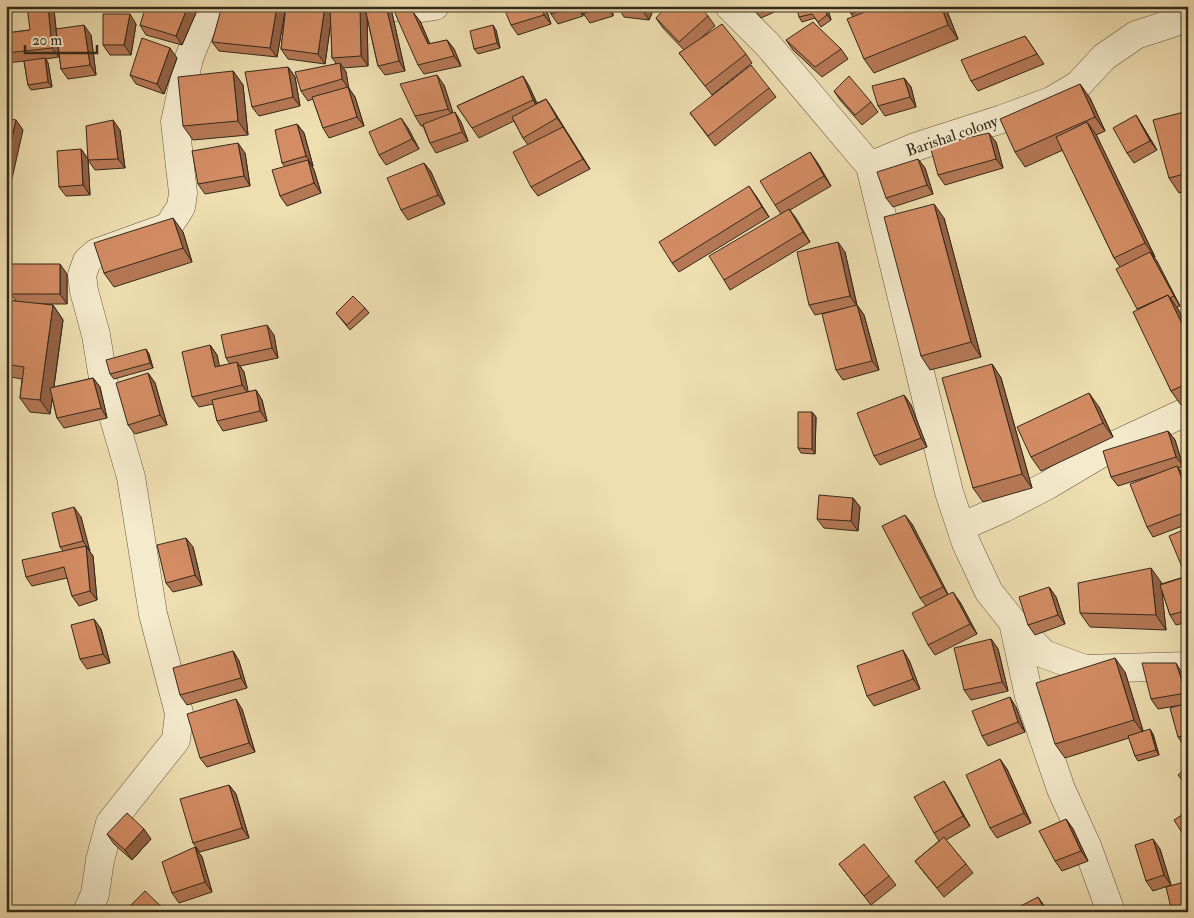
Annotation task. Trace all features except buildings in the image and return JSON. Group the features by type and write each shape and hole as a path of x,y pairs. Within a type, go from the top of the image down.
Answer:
{"street":[{"path":"87,912 95,894 100,860 110,822 176,740 178,713 153,614 131,477 104,384 96,335 82,275 87,261 96,252 168,227 180,207 183,193 175,122 188,58 210,6"},
{"path":"378,6 422,8 435,6"},
{"path":"729,6 768,45 870,166 949,492 966,543 989,592 1013,622 1044,654 1086,669 1188,666"},
{"name":"Barishal colony","path":"870,166 918,146 1052,101 1078,84 1104,57 1136,35 1188,18"},
{"path":"960,527 1004,508 1048,485 1117,444 1188,411"},
{"path":"1013,622 1029,696 1061,790 1087,846 1110,912"}]}
